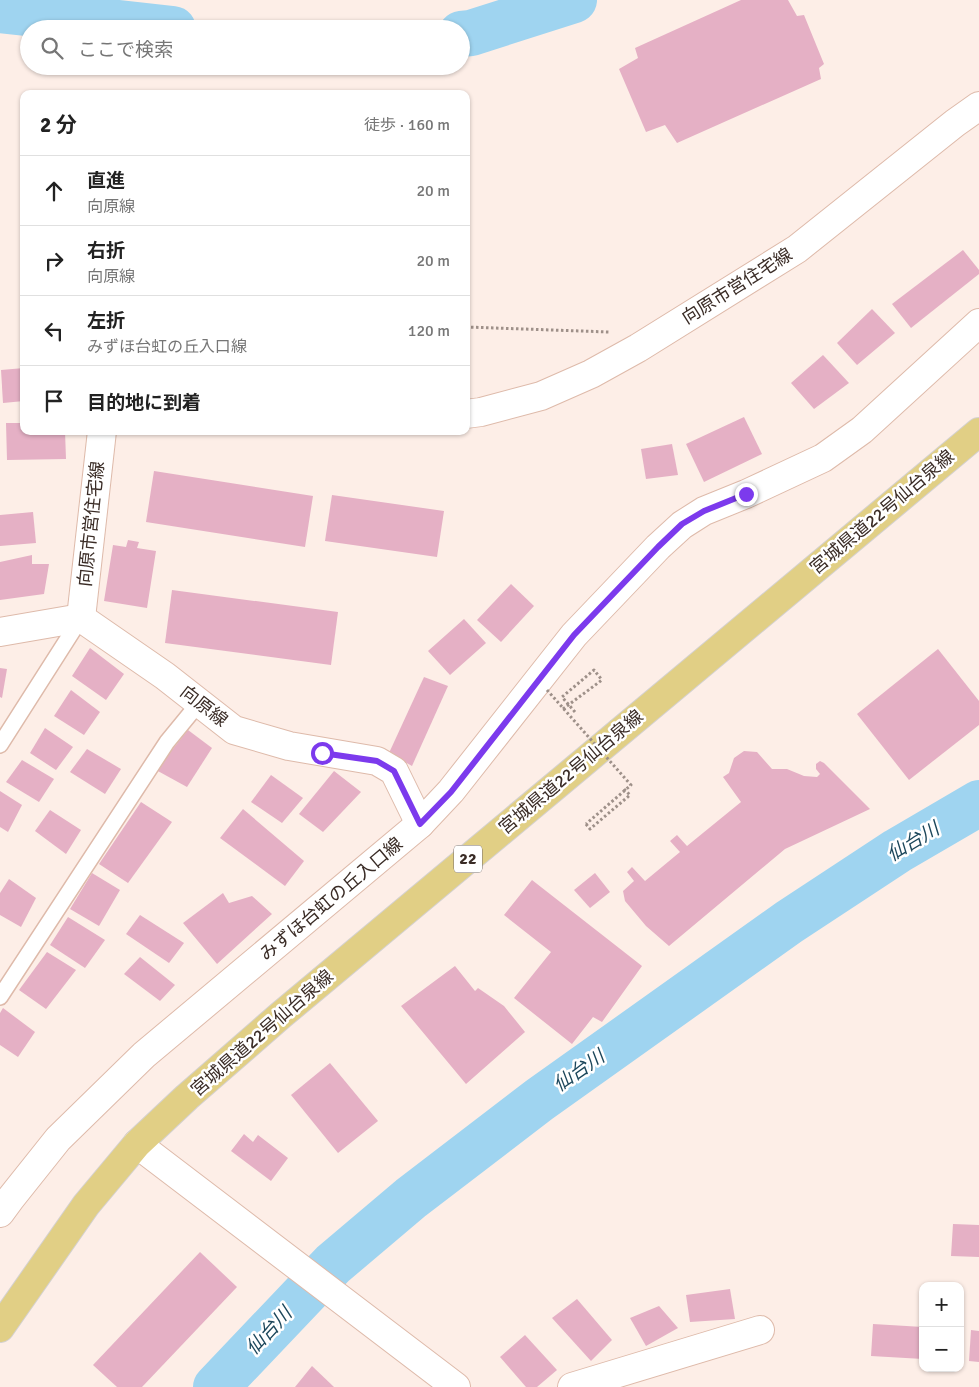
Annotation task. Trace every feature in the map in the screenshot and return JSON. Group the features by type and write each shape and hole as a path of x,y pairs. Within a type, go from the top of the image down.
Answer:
{"main road":[{"name":"宮城県道22号仙台泉線","path":"0,1328 86,1205 137,1144 188,1097 289,1009 979,432"}],"street":[{"name":"向原市営住宅線","path":"470,413 541,396 591,374 638,348 797,249 979,106"},
{"name":"みずほ台虹の丘入口線","path":"0,1213 58,1139 144,1055 420,824 451,792 574,635 682,524 704,511 746,494 823,458 862,430 979,323"},
{"name":"向原市営住宅線","path":"80,618 102,435"},
{"name":"向原線","path":"80,618 165,676 234,730 289,746 377,761 394,771 420,824"},
{"path":"0,632 80,618"},
{"path":"137,1144 456,1387"},
{"path":"572,1387 760,1330"}],"lane":[{"path":"0,745 80,618"},
{"path":"0,997 166,742 199,703"}],"path":[{"path":"470,327 614,332 638,348"},
{"path":"563,709 602,680 594,670 562,697 574,712"},
{"path":"547,690 632,785 586,824 590,829 630,795 624,789"}],"building":[{"path":"741,0 788,0 797,16 804,15 824,64 819,68 821,79 677,143 665,125 646,132 619,69 638,58 635,48"},
{"path":"963,250 979,270 979,274 911,328 892,304"},
{"path":"872,309 895,333 857,365 837,343"},
{"path":"823,355 849,383 814,409 791,383"},
{"path":"20,368 20,401 3,403 1,370"},
{"path":"744,417 762,454 704,482 686,444"},
{"path":"6,423 20,423 20,435 65,435 66,459 7,460"},
{"path":"672,444 678,475 646,479 641,449"},
{"path":"154,471 313,496 305,547 146,522"},
{"path":"332,495 444,511 437,557 325,541"},
{"path":"33,512 36,543 0,546 0,515"},
{"path":"128,540 139,542 137,548 156,551 147,608 104,601 113,545 126,547"},
{"path":"32,555 32,564 49,564 44,594 0,600 0,562"},
{"path":"511,584 534,606 501,642 477,620"},
{"path":"172,590 338,612 331,665 165,643"},
{"path":"464,619 486,643 450,675 428,651"},
{"path":"90,648 124,674 106,700 72,676"},
{"path":"938,649 979,701 979,725 909,780 857,714"},
{"path":"0,668 7,669 2,698 0,697"},
{"path":"424,677 448,686 412,766 389,753"},
{"path":"71,690 100,712 84,735 54,716"},
{"path":"45,728 73,747 56,770 30,753"},
{"path":"188,730 212,748 187,787 156,770"},
{"path":"87,749 121,769 105,794 70,772"},
{"path":"744,751 757,752 772,769 787,769 804,776 817,777 820,774 816,769 816,764 820,761 870,809 785,849 669,946 646,926 625,901 623,891 634,881 627,872 632,867 645,881 680,852 670,841 677,835 687,846 741,802 723,777 729,773 734,758"},
{"path":"22,760 54,779 39,802 6,782"},
{"path":"334,771 361,792 323,832 299,814"},
{"path":"271,775 303,798 282,823 251,802"},
{"path":"0,791 22,805 8,832 0,827"},
{"path":"141,802 172,822 128,883 99,864"},
{"path":"243,809 304,861 285,886 220,838"},
{"path":"50,810 81,830 66,854 35,831"},
{"path":"92,873 120,890 99,926 70,909"},
{"path":"595,873 610,892 590,908 574,890"},
{"path":"9,879 36,898 21,927 0,915 0,893"},
{"path":"532,880 642,966 602,1022 593,1017 572,1044 514,998 551,952 504,915"},
{"path":"223,893 229,903 252,896 272,914 217,964 183,923"},
{"path":"140,915 184,943 169,963 126,934"},
{"path":"68,917 105,940 85,968 50,945"},
{"path":"47,952 76,970 46,1009 19,990"},
{"path":"140,957 175,985 160,1001 124,974"},
{"path":"455,966 475,991 478,988 504,1006 525,1032 466,1084 401,1006"},
{"path":"3,1008 35,1032 18,1057 0,1045 0,1013"},
{"path":"330,1063 378,1121 338,1153 291,1095"},
{"path":"244,1134 253,1142 258,1135 288,1158 271,1181 231,1151"},
{"path":"953,1224 979,1225 979,1257 951,1256"},
{"path":"200,1252 237,1287 142,1387 117,1387 93,1365"},
{"path":"730,1289 735,1319 690,1322 686,1295"},
{"path":"577,1299 612,1340 591,1361 552,1318"},
{"path":"659,1306 678,1328 646,1346 630,1318"},
{"path":"873,1324 919,1327 919,1359 871,1356"},
{"path":"971,1330 979,1331 979,1362 969,1361"},
{"path":"525,1335 557,1370 537,1387 526,1387 500,1357"},
{"path":"312,1366 334,1387 295,1387"}],"waterway":[{"path":"470,33 574,0"},
{"path":"0,10 91,20"},
{"name":"仙台川","path":"216,1387 333,1264 411,1198 539,1100 789,922 897,851 979,803"}],"route":[{"path":"322,753 363,757 377,761 394,771 420,824 451,792 574,635 658,547 682,524 704,511 746,494"}]}
